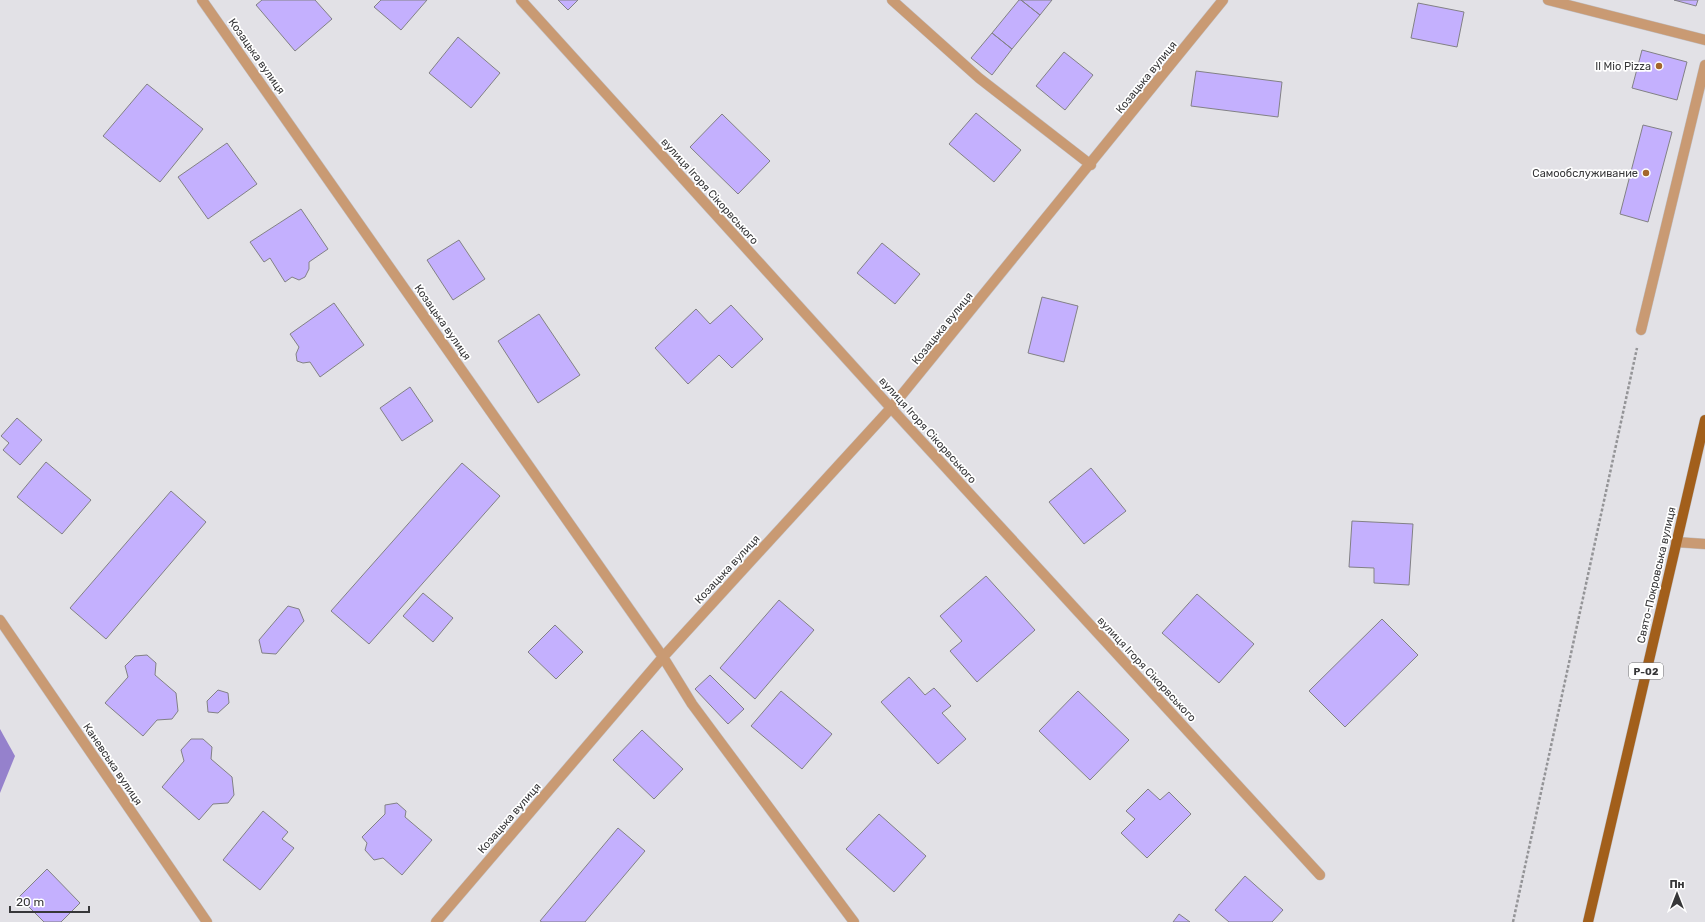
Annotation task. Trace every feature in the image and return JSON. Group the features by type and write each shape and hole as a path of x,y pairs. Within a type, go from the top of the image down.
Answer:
{"main road":[{"name":"Свято-Покровська вулиця","path":"1588,922 1705,420"}],"street":[{"name":"Козацька вулиця","path":"202,0 664,657 692,704 854,922"},
{"name":"вулиця Ігоря Сікорвського","path":"522,0 891,408 1320,875"},
{"path":"892,0 979,78 1091,165"},
{"name":"Козацька вулиця","path":"436,922 664,657 891,408 1091,165 1223,0"},
{"path":"1548,0 1705,40"},
{"path":"1640,330 1705,65"},
{"path":"1676,542 1705,544"},
{"name":"Каневська вулиця","path":"0,620 207,922"}],"path":[{"path":"1513,922 1640,330"}],"shaded area":[{"path":"0,729 15,756 0,793"}],"building":[{"path":"262,0 315,0 332,19 295,51 256,5"},
{"path":"381,0 427,0 401,30 374,7"},
{"path":"558,0 578,0 568,10"},
{"path":"1019,0 1040,15 1012,49 992,33"},
{"path":"1021,0 1052,0 1040,15"},
{"path":"1674,0 1698,0 1696,6"},
{"path":"1418,3 1464,12 1457,47 1411,38"},
{"path":"992,33 1012,49 992,75 971,58"},
{"path":"458,37 500,73 471,108 429,73"},
{"path":"1642,50 1687,62 1677,100 1632,88"},
{"path":"1064,52 1093,75 1065,110 1036,86"},
{"path":"1196,71 1282,82 1278,117 1191,106"},
{"path":"147,84 203,129 160,182 103,136"},
{"path":"976,113 1021,150 994,182 949,144"},
{"path":"722,114 770,161 738,194 690,147"},
{"name":"Самообслуживание","path":"1643,125 1672,132 1648,222 1620,214"},
{"path":"227,143 257,184 208,219 178,177"},
{"path":"301,209 328,249 309,262 309,269 305,277 299,280 292,277 285,282 270,258 264,262 250,242"},
{"path":"459,240 485,279 453,300 427,260"},
{"path":"882,243 920,274 895,304 857,273"},
{"path":"1042,297 1078,306 1064,362 1028,353"},
{"path":"334,303 364,345 320,377 310,362 303,363 297,361 296,354 299,347 290,334"},
{"path":"731,305 763,339 732,368 719,355 688,384 655,348 696,309 710,324"},
{"path":"539,314 580,375 538,403 498,341"},
{"path":"410,387 433,421 402,441 380,408"},
{"path":"17,418 42,440 20,465 3,450 9,443 1,436"},
{"path":"46,462 91,500 62,534 17,497"},
{"path":"462,463 500,496 369,644 331,611"},
{"path":"1091,468 1126,511 1084,544 1049,502"},
{"path":"171,491 206,522 106,639 70,608"},
{"path":"1352,521 1413,524 1409,585 1374,583 1374,568 1349,567"},
{"path":"986,576 1035,630 977,682 950,651 962,641 940,616"},
{"path":"423,593 453,618 433,642 403,616"},
{"path":"1197,594 1254,644 1219,683 1162,633"},
{"path":"779,600 814,630 755,699 720,668"},
{"path":"288,606 299,609 304,621 276,654 262,653 259,640"},
{"path":"1382,619 1418,655 1345,727 1309,691"},
{"path":"555,625 583,652 556,679 528,652"},
{"path":"147,655 156,663 155,675 176,693 178,711 172,719 157,720 143,736 105,703 128,677 125,666 135,656"},
{"path":"710,675 744,709 728,724 695,689"},
{"path":"909,677 925,695 934,688 951,706 942,713 966,739 938,764 881,702"},
{"path":"218,690 228,693 229,703 218,713 208,712 207,701"},
{"path":"781,691 832,734 802,769 751,726"},
{"path":"1078,691 1129,740 1090,780 1039,731"},
{"path":"642,730 683,769 654,799 613,760"},
{"path":"191,739 203,739 212,747 211,759 232,777 234,795 228,803 213,804 199,820 162,787 184,761 181,750"},
{"path":"1148,789 1160,800 1169,792 1191,814 1147,858 1121,833 1135,819 1126,811"},
{"path":"397,803 406,811 405,817 432,840 402,875 383,858 374,860 365,850 367,843 362,837 385,814 385,805"},
{"path":"263,811 288,832 282,839 294,848 260,890 223,860"},
{"path":"879,814 926,856 894,892 846,849"},
{"path":"618,828 645,851 585,922 540,921"},
{"path":"47,869 80,903 61,922 44,922 19,897"},
{"path":"1245,876 1283,910 1272,922 1229,922 1215,910"},
{"path":"1179,914 1190,922 1173,922"}],"place":[{"name":"Il Mio Pizza","path":"1659,66"},
{"name":"Самообслуживание","path":"1646,173"}]}
